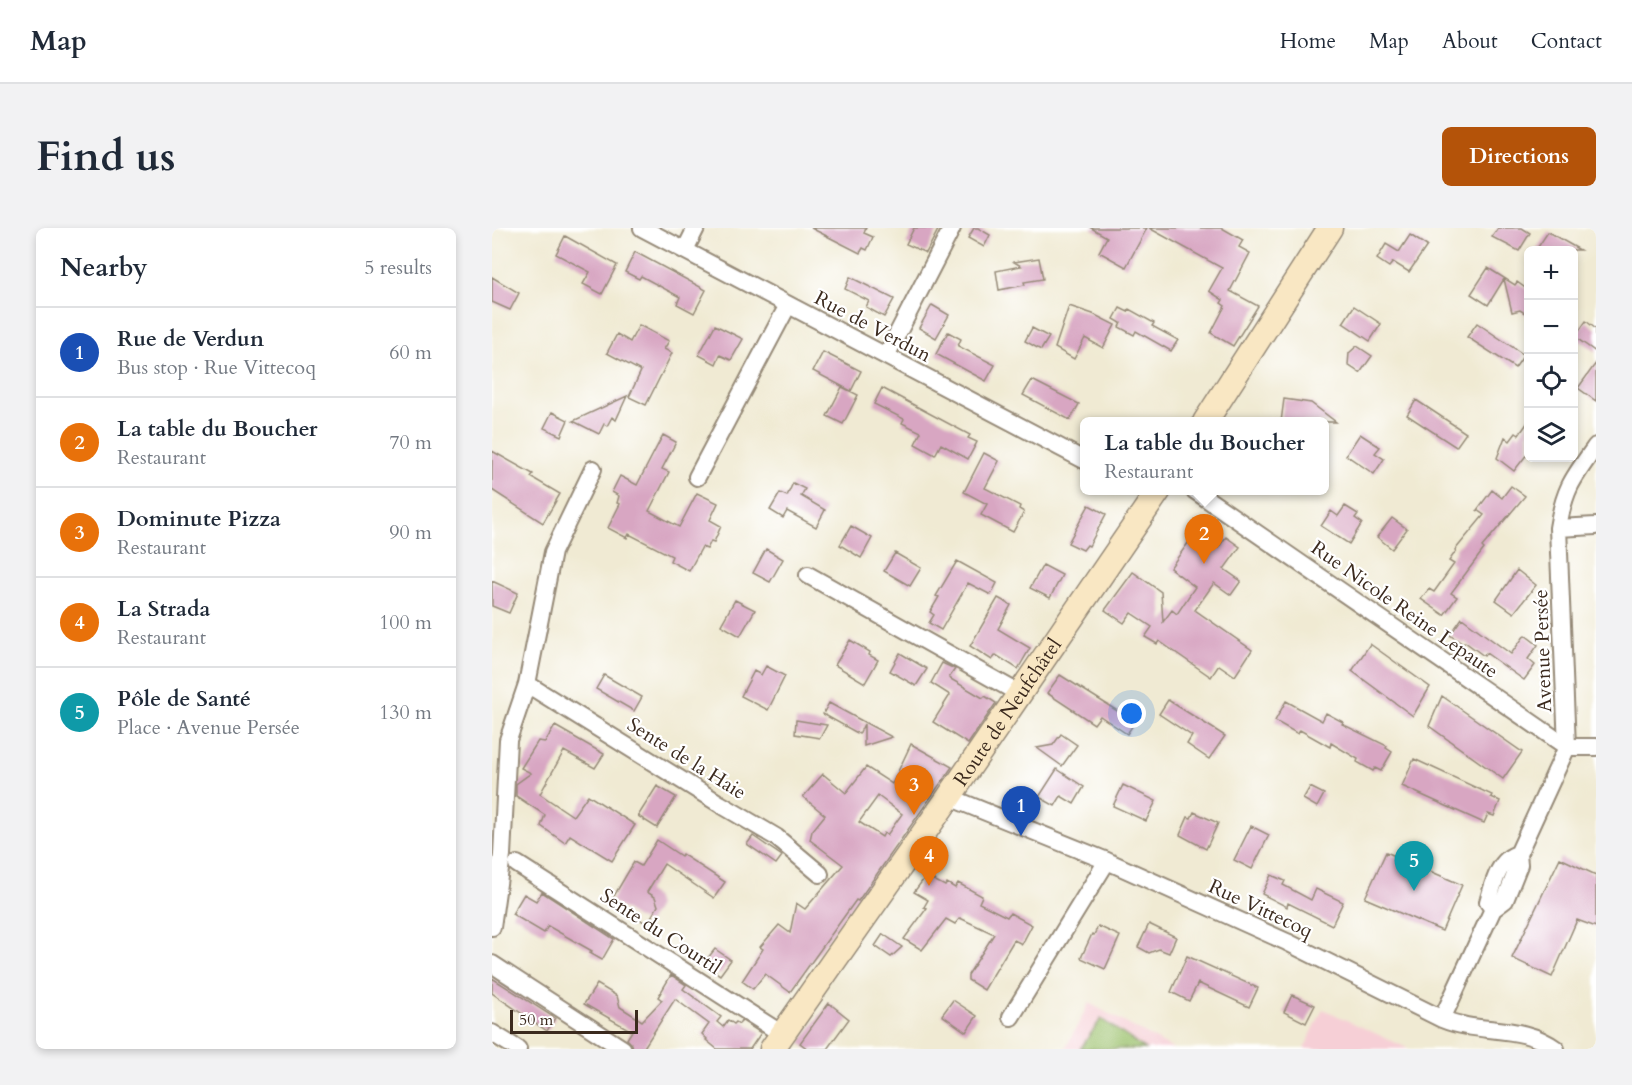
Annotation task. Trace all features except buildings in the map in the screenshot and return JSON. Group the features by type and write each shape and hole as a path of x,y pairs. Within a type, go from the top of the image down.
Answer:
{"main road":[{"path":"1208,417 1330,228"},
{"name":"Route de Neufchâtel","path":"777,1041 1020,693 1150,495"}],"street":[{"name":"Rue de Verdun","path":"642,228 1080,458"},
{"path":"685,250 696,228"},
{"path":"886,356 952,228"},
{"path":"697,477 788,305"},
{"name":"Avenue Persée","path":"1442,1019 1493,909 1505,900 1519,866 1518,854 1567,747 1558,528 1562,504 1570,483 1596,446"},
{"path":"492,927 502,855 508,740 527,684 554,552 593,469"},
{"name":"Rue Nicole Reine Lepaute","path":"1201,495 1567,747"},
{"path":"1558,528 1596,526"},
{"path":"808,575 1020,693"},
{"name":"Sente de la Haie","path":"527,684 776,837 820,874"},
{"path":"1567,747 1596,747"},
{"name":"Rue Vittecoq","path":"949,797 1107,861 1287,942 1442,1019 1465,1026 1518,1031 1542,1040 1556,1049"},
{"path":"1011,1017 1107,861"},
{"name":"Sente du Courtil","path":"517,864 777,1041"},
{"path":"492,964 622,1049"},
{"path":"492,1033 518,1049"}],"shaded area":[{"path":"1089,1003 1173,1049 1065,1049"},
{"path":"1323,1009 1409,1049 1304,1049"}],"green space":[{"path":"1101,1019 1145,1049 1080,1049"}],"place":[{"name":"La table du Boucher","path":"1204,564"},
{"name":"Dominute Pizza","path":"914,815"},
{"name":"Rue de Verdun","path":"1021,836"},
{"name":"La Strada","path":"929,886"},
{"name":"Pôle de Santé","path":"1414,891"}]}
